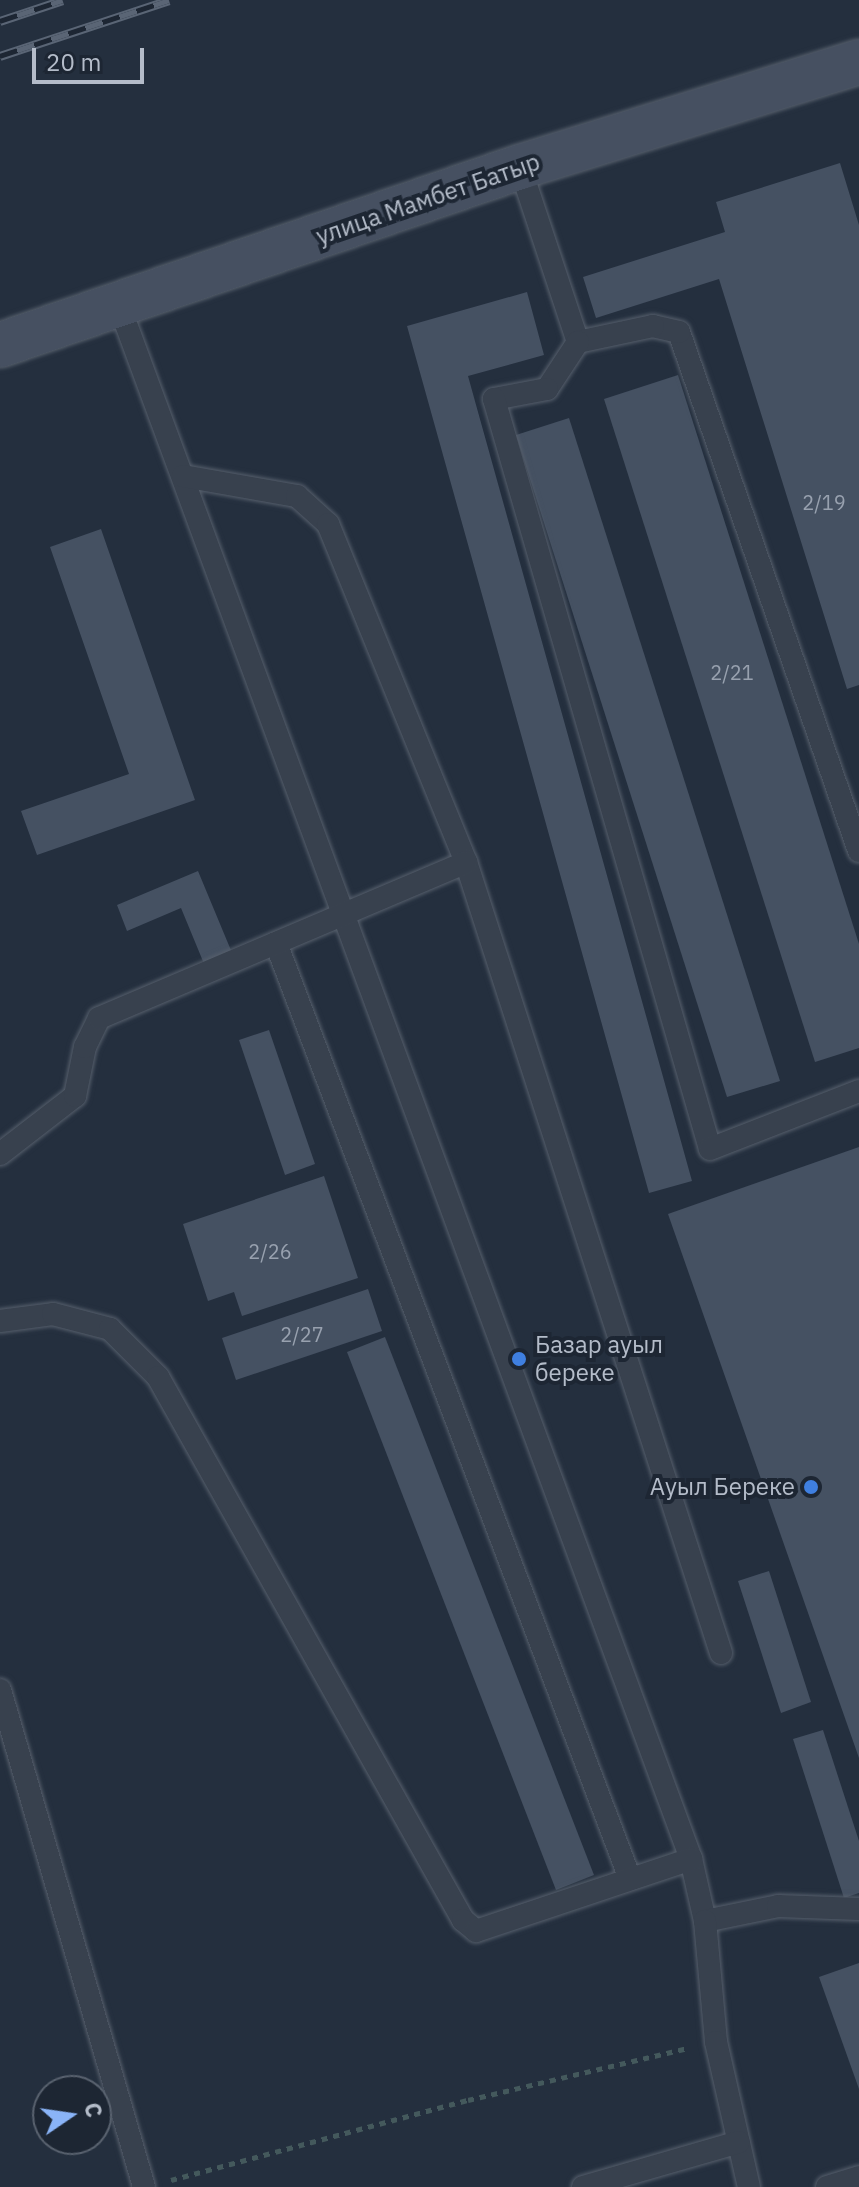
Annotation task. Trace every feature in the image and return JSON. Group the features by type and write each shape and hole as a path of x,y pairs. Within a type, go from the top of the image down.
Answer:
{"main road":[{"name":"улица Мамбет Батыр","path":"0,345 520,167 859,62"}],"lane":[{"path":"520,167 578,342"},
{"path":"119,305 691,1859 705,1921 716,2042 749,2187"},
{"path":"859,851 679,332 653,326 578,342 547,389 494,399 710,1149 859,1091"},
{"path":"183,476 297,496 328,524 466,862 721,1653"},
{"path":"0,1154 75,1096 85,1047 99,1018 466,862"},
{"path":"276,943 630,1879"},
{"path":"0,1321 53,1314 110,1329 158,1377 463,1920 476,1931 691,1859"},
{"path":"0,1690 152,2185"},
{"path":"705,1921 778,1906 859,1909"},
{"path":"583,2187 625,2182 739,2142"},
{"path":"827,2187 859,2177"}],"path":[{"path":"152,2185 468,2100 716,2042"}],"building":[{"path":"840,163 859,225 859,685 847,689 719,279 596,318 583,277 725,232 716,202"},
{"path":"527,292 544,355 468,376 692,1181 649,1193 407,326"},
{"path":"678,375 859,944 859,1048 815,1062 604,399"},
{"path":"569,418 780,1081 727,1097 516,435"},
{"path":"101,529 195,800 37,855 21,811 129,774 50,547"},
{"path":"198,871 235,960 207,971 181,908 127,931 117,905"},
{"path":"269,1030 315,1164 285,1175 239,1040"},
{"name":"Ауыл Береке","path":"859,1147 859,1758 668,1214"},
{"path":"324,1176 358,1278 242,1316 234,1292 208,1301 183,1224"},
{"path":"368,1289 382,1331 236,1380 222,1338"},
{"path":"385,1337 594,1875 556,1890 347,1352"},
{"path":"769,1571 811,1702 781,1713 738,1581"},
{"path":"823,1730 859,1841 859,1893 844,1898 793,1739"},
{"path":"859,1963 859,2089 819,1977"}],"railway":[{"path":"0,21 63,0"},
{"path":"0,56 169,0"}],"place":[{"name":"Базар ауыл береке","path":"519,1359"},
{"name":"Ауыл Береке","path":"811,1487"}]}
